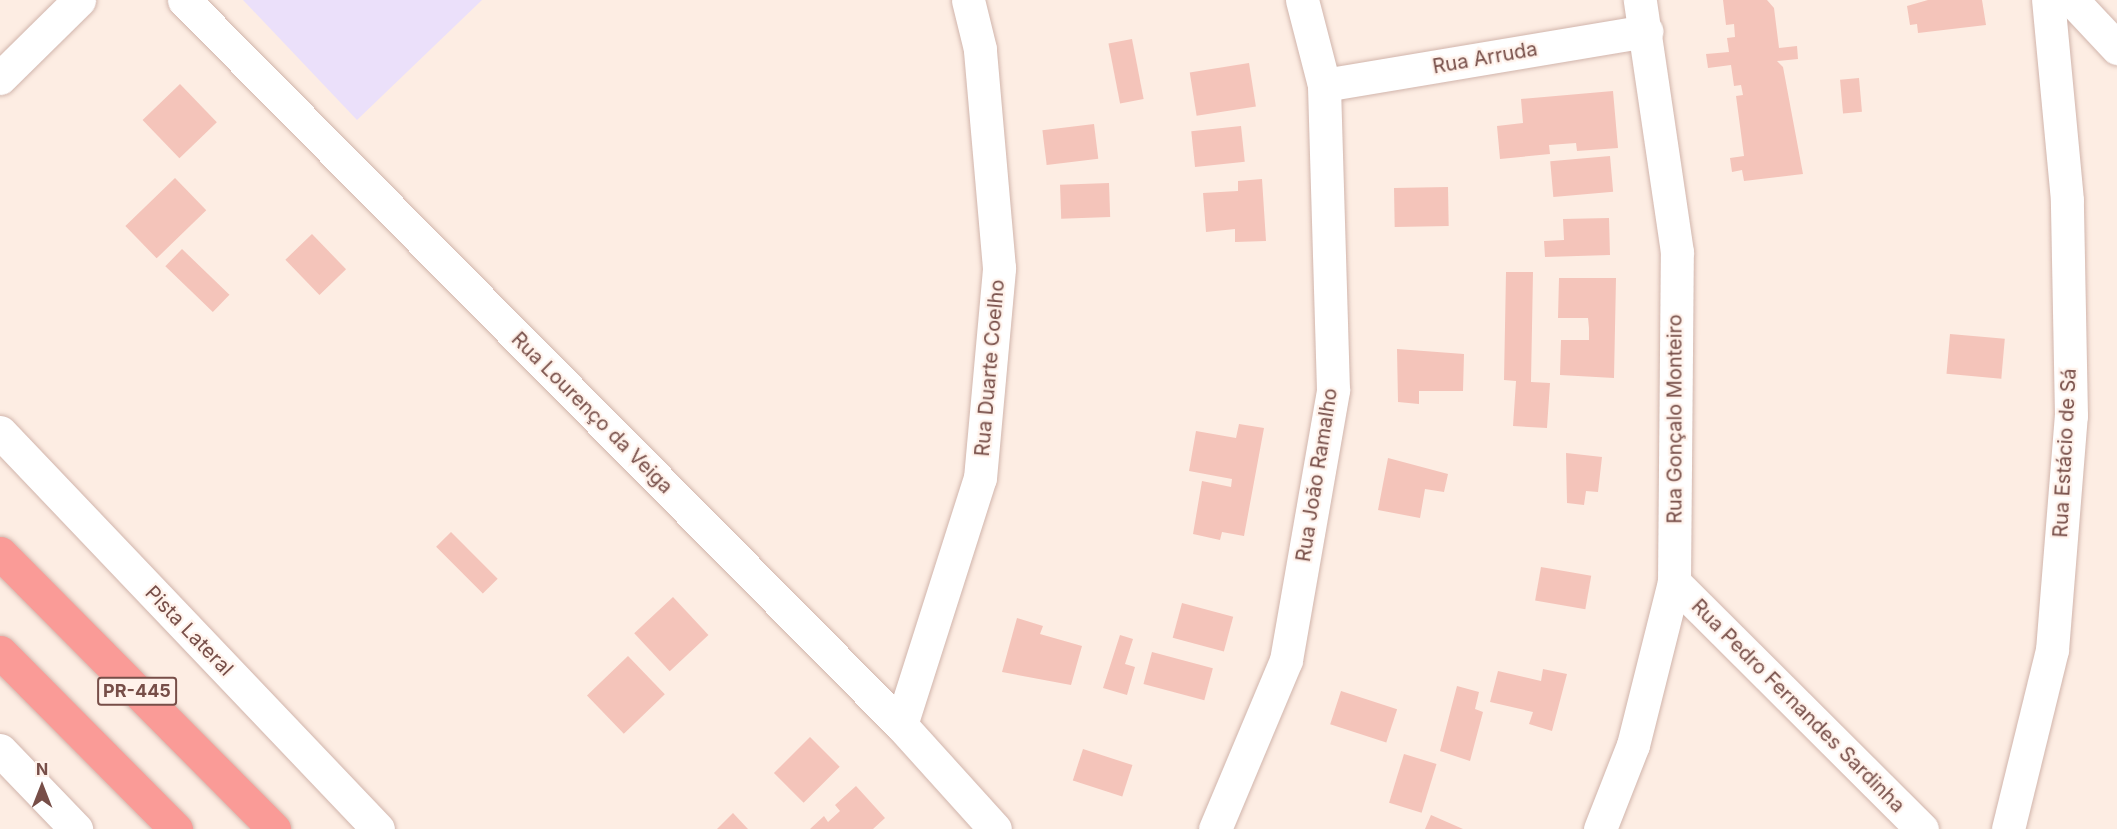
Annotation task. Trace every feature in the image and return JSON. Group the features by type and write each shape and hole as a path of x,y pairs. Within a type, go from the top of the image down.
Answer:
{"highway":[{"name":"PR-445","path":"0,553 274,829"},
{"path":"0,652 176,829"}],"street":[{"path":"0,78 79,0"},
{"name":"Rua Lourenço da Veiga","path":"184,0 901,726 995,829"},
{"name":"Rua Duarte Coelho","path":"901,726 980,478 999,268 980,49 968,0"},
{"name":"Rua João Ramalho","path":"1215,829 1286,660 1333,390 1324,85 1302,0"},
{"name":"Rua Estácio de Sá","path":"2007,829 2052,650 2071,416 2067,200 2048,0"},
{"path":"2072,0 2117,48"},
{"name":"Rua Arruda","path":"1324,85 1643,15"},
{"name":"Rua Gonçalo Monteiro","path":"1600,829 1633,745 1674,582 1677,252 1643,15"},
{"name":"Pista Lateral","path":"0,432 378,829"},
{"name":"Rua Pedro Fernandes Sardinha","path":"1674,582 1922,829"},
{"path":"0,750 76,829"}],"shaded area":[{"path":"243,0 482,0 357,120"}],"building":[{"path":"1723,0 1767,0 1774,8 1779,48 1797,46 1798,59 1777,61 1783,67 1803,174 1744,181 1742,170 1732,172 1730,158 1744,156 1736,96 1743,95 1741,85 1734,86 1731,65 1708,68 1706,54 1729,52 1727,38 1735,37 1734,24 1726,25"},
{"path":"1928,0 1982,0 1986,25 1918,33 1917,24 1910,25 1907,6"},
{"path":"1132,39 1144,99 1120,103 1108,44"},
{"path":"1249,63 1256,106 1197,116 1190,72"},
{"path":"1859,78 1862,112 1843,114 1840,80"},
{"path":"180,84 217,122 179,158 143,120"},
{"path":"1613,91 1618,148 1577,151 1576,143 1549,145 1550,154 1500,159 1497,126 1523,123 1521,99"},
{"path":"1094,124 1098,159 1047,165 1042,130"},
{"path":"1241,126 1245,162 1195,167 1191,131"},
{"path":"1610,156 1613,192 1553,197 1550,161"},
{"path":"175,178 206,210 157,258 125,226"},
{"path":"1262,179 1266,241 1235,242 1235,229 1206,232 1203,193 1238,191 1238,181"},
{"path":"1109,183 1110,217 1061,219 1060,185"},
{"path":"1448,187 1449,226 1395,227 1394,188"},
{"path":"1609,218 1610,255 1545,257 1544,241 1564,240 1563,219"},
{"path":"312,234 346,269 319,295 285,260"},
{"path":"182,249 229,295 213,312 165,266"},
{"path":"1506,272 1533,272 1531,382 1550,383 1547,428 1513,426 1516,381 1504,380"},
{"path":"1559,278 1616,278 1614,378 1560,375 1561,340 1589,340 1589,328 1588,318 1558,318"},
{"path":"1950,334 2005,339 2001,379 1947,374"},
{"path":"1397,349 1464,354 1463,391 1419,391 1419,404 1398,402"},
{"path":"1239,424 1264,428 1244,536 1222,532 1220,540 1193,534 1202,481 1231,487 1232,479 1189,471 1196,431 1236,438"},
{"path":"1566,453 1602,457 1598,492 1586,491 1584,505 1567,503"},
{"path":"1388,458 1448,474 1444,492 1425,489 1420,518 1378,510"},
{"path":"451,532 498,579 483,594 436,547"},
{"path":"1541,567 1591,576 1585,609 1535,600"},
{"path":"673,597 708,635 670,671 634,633"},
{"path":"1182,603 1233,617 1224,651 1173,638"},
{"path":"1017,618 1043,626 1040,634 1082,646 1071,685 1002,672"},
{"path":"1120,635 1133,639 1125,664 1135,667 1127,695 1103,688"},
{"path":"1152,652 1213,668 1204,700 1143,684"},
{"path":"628,656 665,694 624,734 587,696"},
{"path":"1543,669 1567,674 1552,731 1529,724 1533,712 1490,702 1498,671 1541,681"},
{"path":"1457,686 1479,692 1475,709 1483,712 1470,761 1440,751"},
{"path":"1341,691 1397,709 1386,743 1330,724"},
{"path":"810,737 840,767 804,803 774,773"},
{"path":"1083,749 1132,765 1122,796 1073,780"},
{"path":"1404,754 1437,764 1422,813 1389,803"},
{"path":"856,786 885,818 873,829 810,829 824,816 828,822 840,811 835,805"},
{"path":"733,813 748,829 717,829"},
{"path":"1431,815 1463,829 1425,829"}]}
